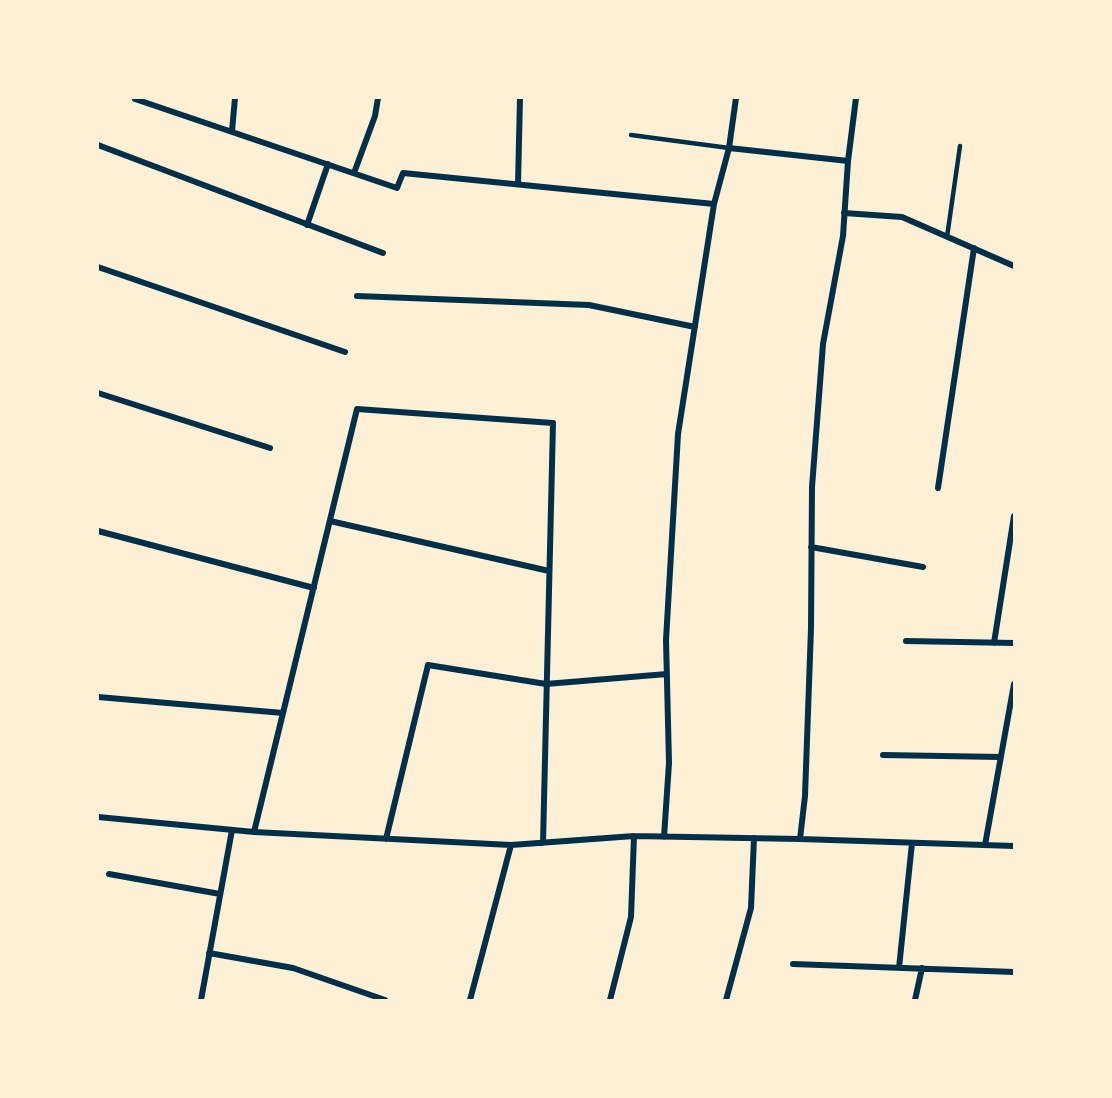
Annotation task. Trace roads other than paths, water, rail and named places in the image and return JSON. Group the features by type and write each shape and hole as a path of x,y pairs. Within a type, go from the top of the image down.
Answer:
{"street":[{"path":"232,131 235,98"},
{"path":"354,173 375,116 378,98"},
{"path":"518,184 520,98"},
{"path":"664,837 669,763 666,640 678,434 714,204 729,148 736,98"},
{"path":"801,839 811,627 812,487 823,344 843,236 848,161 856,98"},
{"path":"135,99 397,188 403,173 714,204"},
{"path":"98,145 383,254"},
{"path":"729,148 848,161"},
{"path":"307,225 328,164"},
{"path":"844,213 902,217 1014,266"},
{"path":"938,488 974,248"},
{"path":"98,267 345,352"},
{"path":"357,296 589,305 695,327"},
{"path":"98,393 270,448"},
{"path":"254,832 357,409 553,423 543,843"},
{"path":"994,643 1014,516"},
{"path":"330,521 549,571"},
{"path":"98,531 314,588"},
{"path":"811,547 923,567"},
{"path":"906,641 1014,644"},
{"path":"386,839 428,665 546,684 667,674"},
{"path":"985,845 1014,684"},
{"path":"98,697 283,713"},
{"path":"883,755 1001,757"},
{"path":"98,817 254,832 511,845 634,836 1014,846"},
{"path":"201,1000 232,830"},
{"path":"610,1000 632,917 634,836"},
{"path":"726,1000 751,908 754,838"},
{"path":"899,968 912,843"},
{"path":"470,1000 511,845"},
{"path":"109,874 220,894"},
{"path":"209,952 292,968 385,1000"},
{"path":"793,964 1014,972"},
{"path":"915,1000 922,969"}],"lane":[{"path":"631,135 729,148"},
{"path":"947,237 960,146"}]}
